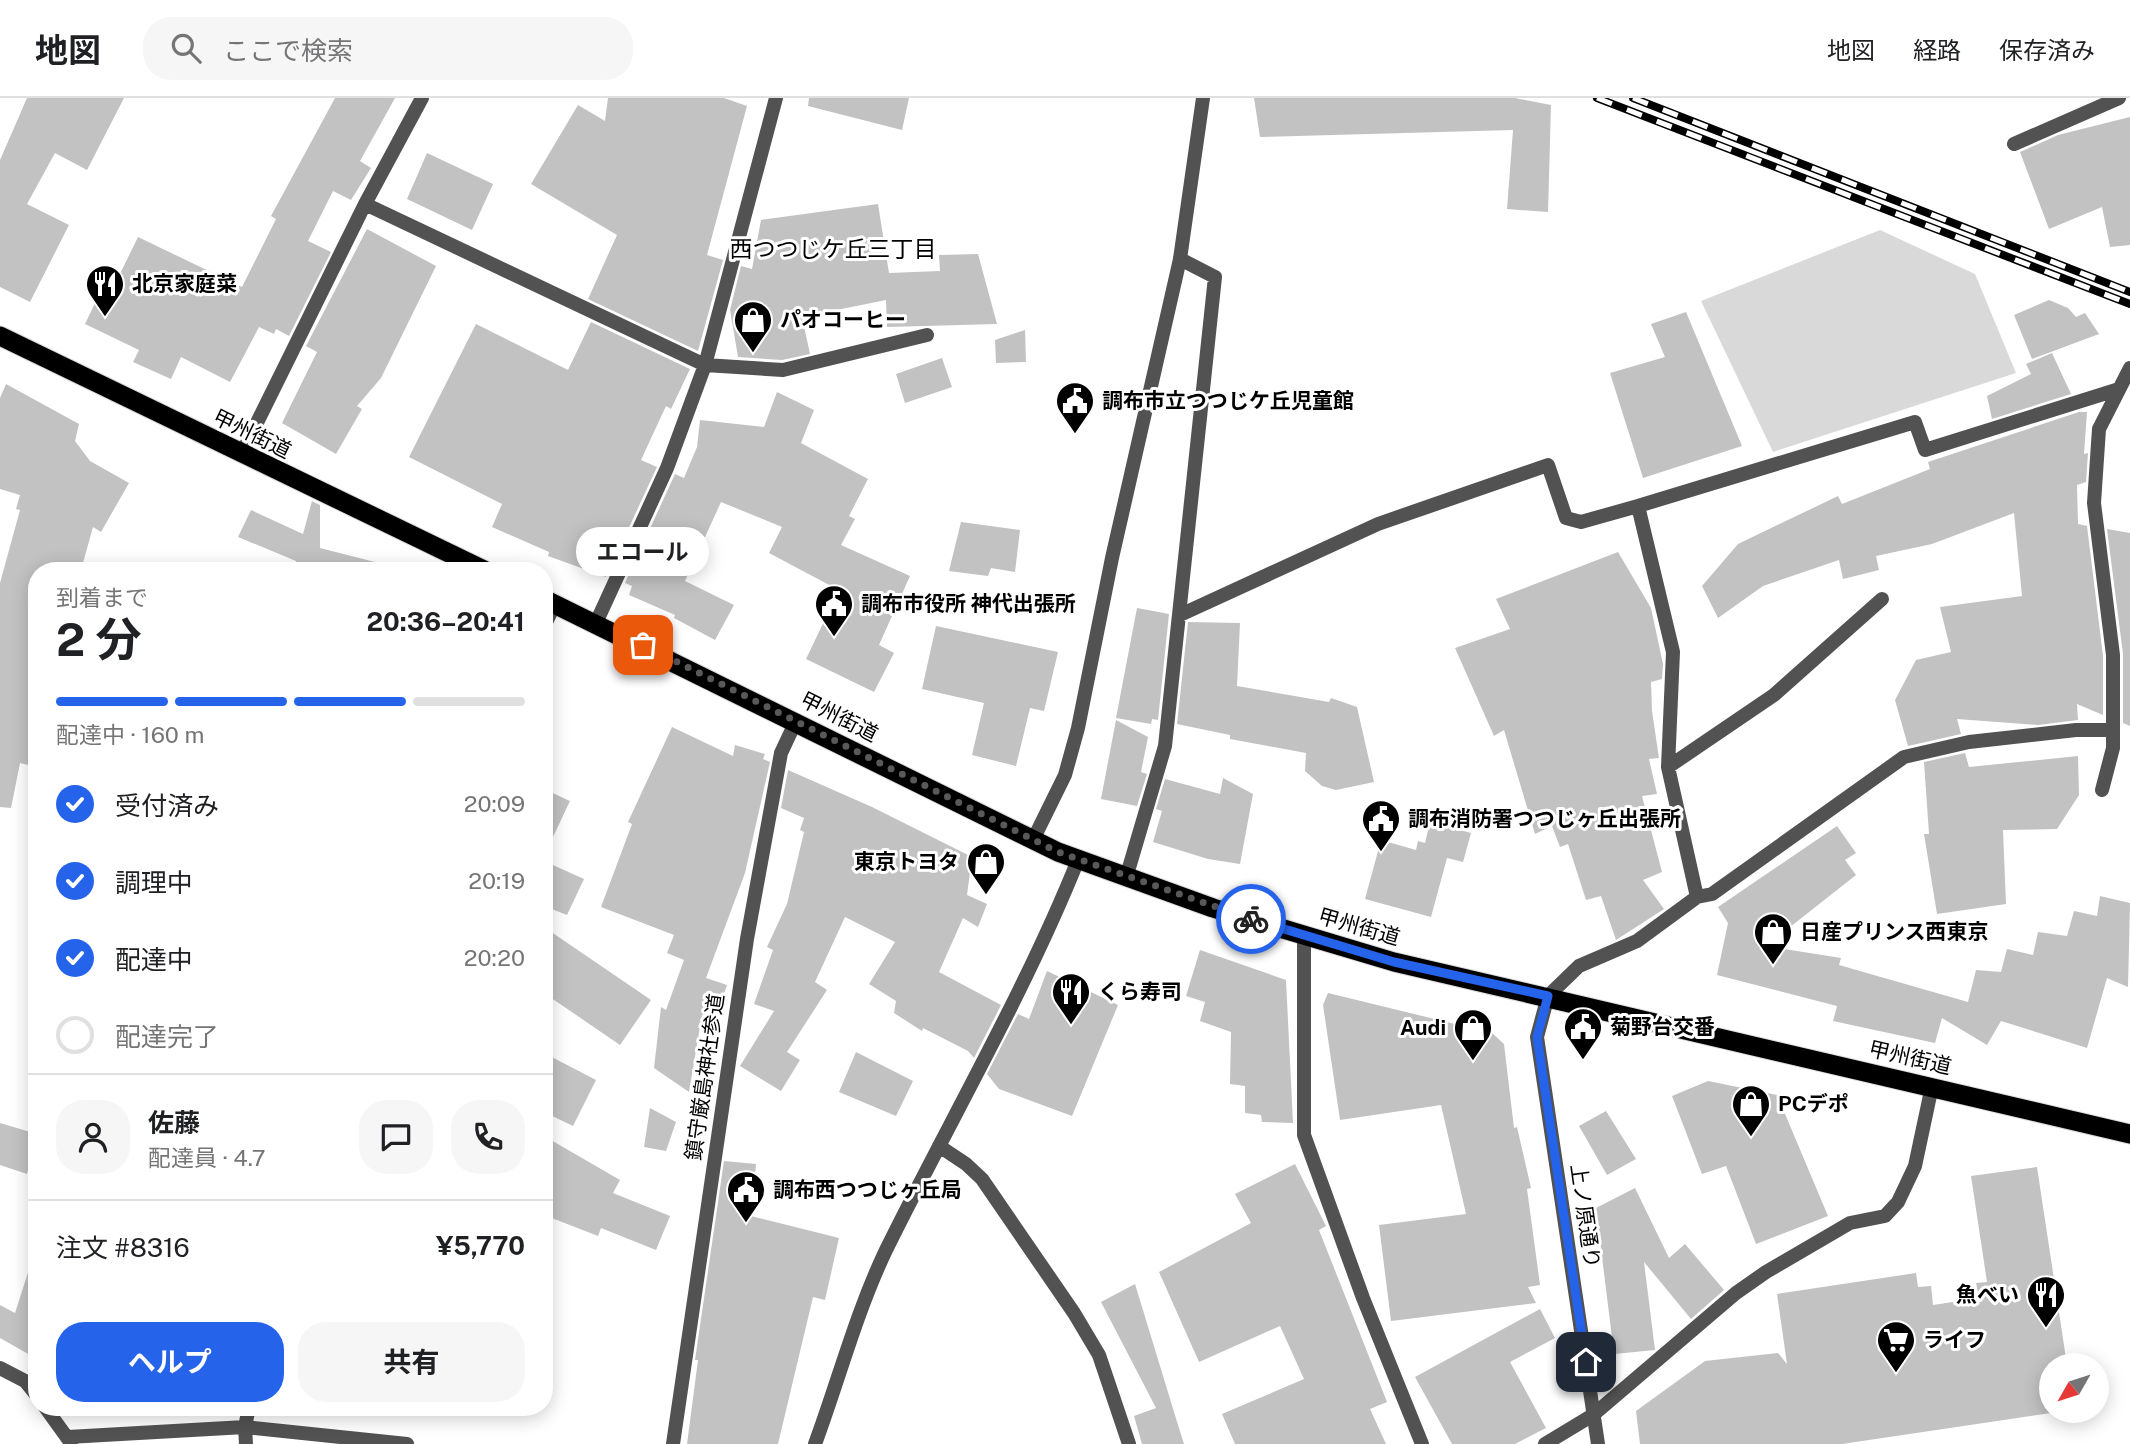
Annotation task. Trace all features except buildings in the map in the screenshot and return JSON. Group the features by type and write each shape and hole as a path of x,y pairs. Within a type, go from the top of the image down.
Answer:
{"highway":[{"name":"甲州街道","path":"0,336 241,455 467,562"},
{"name":"甲州街道","path":"553,603 1033,840 1126,878 1394,962 2130,1134"}],"street":[{"path":"241,455 365,204 422,98"},
{"path":"596,623 667,468 705,365 776,98"},
{"path":"1033,840 1065,775 1079,728 1112,558 1180,258 1203,98"},
{"path":"2014,144 2119,98"},
{"path":"365,204 705,365 783,370 927,335"},
{"path":"1126,878 1165,746 1215,277 1180,258"},
{"path":"2102,790 2113,748 2113,655 2094,503 2099,429 2116,390 2130,368"},
{"path":"1180,615 1378,524 1548,465 1566,518 1581,522 1915,422 1925,450 2116,390"},
{"path":"1638,506 1673,652 1668,767 1698,897"},
{"path":"1668,767 1774,695 1882,599"},
{"name":"鎮守厳島神社参道","path":"673,1444 747,939 781,753 796,721"},
{"path":"1548,996 1579,966 1637,941 1698,897 1712,894 1904,757 1969,742 2076,730 2113,730"},
{"path":"815,1444 855,1320 886,1252 1013,1001 1078,860"},
{"path":"1304,935 1304,1135 1363,1298 1422,1444"},
{"name":"上ノ原通り","path":"1548,996 1537,1037 1598,1444"},
{"path":"1545,1444 1593,1415 1756,1279 1850,1223 1885,1216 1898,1202 1915,1166 1932,1086"},
{"path":"939,1146 966,1164 982,1179 1074,1313 1099,1355 1129,1444"},
{"path":"0,1368 28,1385"},
{"path":"51,1416 69,1441 245,1427 407,1444"},
{"path":"246,1444 247,1416"}],"shaded area":[{"path":"1880,230 1975,274 2016,373 1773,452 1701,301"}],"railway":[{"path":"1597,98 2130,304"},
{"path":"1633,98 2130,292"}],"way so far":[{"path":"643,645 1058,852 1126,878 1251,919"}],"place":[{"name":"北京家庭菜","path":"105,318"},
{"name":"パオコーヒー","path":"753,354"},
{"name":"調布市立つつじケ丘児童館","path":"1075,435"},
{"name":"調布市役所 神代出張所","path":"834,638"},
{"name":"エコール","path":"643,645"},
{"name":"調布消防署つつじヶ丘出張所","path":"1381,853"},
{"name":"東京トヨタ","path":"986,896"},
{"name":"日産プリンス西東京","path":"1773,966"},
{"name":"くら寿司","path":"1071,1026"},
{"name":"菊野台交番","path":"1583,1061"},
{"name":"Audi","path":"1473,1062"},
{"name":"PCデポ","path":"1751,1138"},
{"name":"調布西つつじヶ丘局","path":"746,1224"},
{"name":"魚べい","path":"2046,1329"},
{"name":"ライフ","path":"1896,1374"}],"district":[{"name":"西つつじケ丘三丁目","path":"833,249"}],"route":[{"path":"1251,919 1394,962 1548,996 1537,1037 1586,1362"}]}
